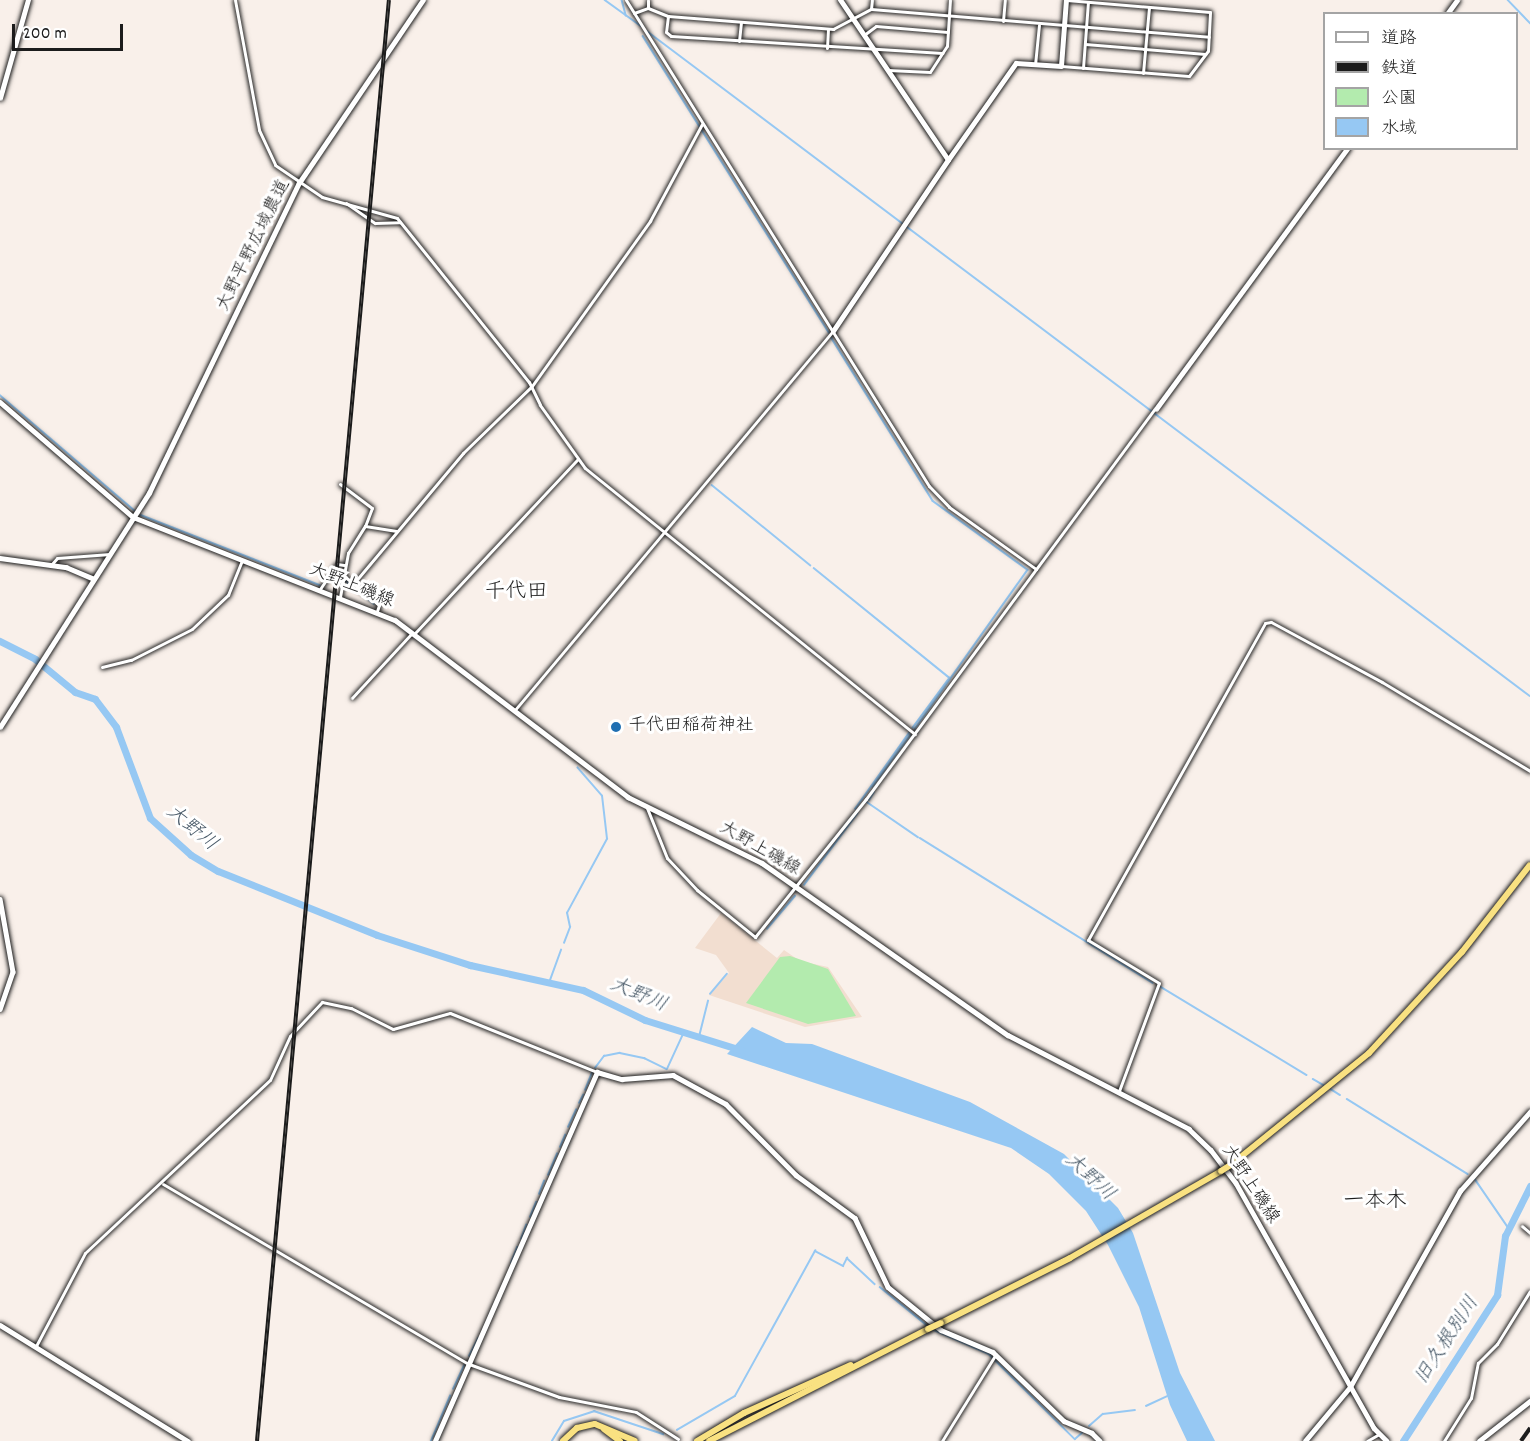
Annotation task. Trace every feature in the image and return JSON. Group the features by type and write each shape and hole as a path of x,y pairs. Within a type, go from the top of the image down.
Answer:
{"highway":[{"path":"697,1441 768,1409 1070,1258 1160,1210 1232,1164 1336,1083 1431,989 1530,865"},
{"path":"690,1441 708,1438 744,1413 893,1347"},
{"path":"718,1441 768,1409"},
{"path":"563,1441 576,1428 596,1424 635,1441"},
{"path":"568,1441 580,1430 597,1428 620,1441"}],"street":[{"path":"0,98 28,0"},
{"path":"235,0 263,145 275,165 322,197 385,212 400,222 532,386 578,459 915,734"},
{"name":"大野平野広域農道","path":"133,517 204,385 299,183 423,0"},
{"path":"626,0 701,126 936,495 1037,569"},
{"path":"648,0 648,8"},
{"path":"840,0 948,160"},
{"path":"871,9 872,0"},
{"path":"888,70 930,72 942,53 948,32 950,0"},
{"path":"1004,21 1005,0"},
{"path":"514,711 668,532 833,332 907,220 1016,63 1189,76 1206,54 1210,12 1066,0 1061,66"},
{"path":"1083,68 1088,2"},
{"path":"1143,73 1149,7"},
{"path":"634,13 648,8 668,16 828,29 871,9 1209,37"},
{"path":"668,16 666,32 671,36 827,48 942,53"},
{"path":"739,41 741,22"},
{"path":"1035,65 1039,24"},
{"path":"864,35 876,26 948,32"},
{"path":"827,48 828,29"},
{"path":"1085,44 1206,54"},
{"path":"354,583 465,452 532,386 650,221 701,126"},
{"path":"647,808 667,858 697,890 755,937 798,888 915,734 1347,150"},
{"path":"344,202 375,223 400,222"},
{"name":"大野上磯線","path":"0,402 133,517 377,611 414,632 514,711 647,808 736,849 798,888 990,1023 1189,1129 1221,1162 1350,1387 1382,1438"},
{"path":"352,698 578,459"},
{"path":"340,484 372,508 344,565 340,597"},
{"path":"0,727 133,517"},
{"path":"365,526 397,531"},
{"path":"51,565 57,558 110,554"},
{"path":"0,558 51,565 94,579"},
{"path":"102,667 148,653 192,629 228,595 242,559"},
{"path":"320,589 337,564 344,565"},
{"path":"343,575 379,605 377,611"},
{"path":"1119,1091 1159,983 1088,940 1265,623 1271,622 1382,682 1530,771"},
{"path":"0,899 13,972 0,1009"},
{"path":"36,1346 85,1253 144,1195 163,1184 270,1080 290,1036 322,1002 351,1008 393,1029 450,1013 597,1072 622,1079 673,1075 726,1104 796,1175 855,1218 888,1287 941,1330 993,1356 1064,1421 1092,1433 1100,1441"},
{"path":"435,1441 597,1072"},
{"path":"1305,1441 1350,1387 1460,1191 1530,1112"},
{"path":"163,1184 469,1364 559,1397 636,1412 678,1439"},
{"path":"1522,1226 1528,1231 1530,1226"},
{"path":"1444,1441 1471,1398 1478,1364 1497,1344 1530,1292"},
{"path":"0,1325 188,1441"},
{"path":"942,1441 993,1356"},
{"path":"1479,1441 1530,1401"},
{"path":"1367,1441 1382,1438"}],"shaded area":[{"path":"721,913 777,958 784,950 800,961 828,967 862,1017 805,1027 709,995 729,973 716,955 695,948"}],"green space":[{"path":"790,956 828,969 856,1016 808,1024 746,1003 780,957"}],"water":[{"path":"752,1027 786,1043 812,1044 970,1102 1064,1154 1118,1208 1133,1233 1180,1373 1215,1441 1187,1441 1170,1405 1139,1307 1108,1245 1086,1211 1049,1174 1011,1148 727,1054"}],"waterway":[{"path":"605,0 641,26"},
{"path":"622,0 626,15"},
{"name":"旧久根別川","path":"1508,0 1530,23"},
{"path":"647,31 1530,696"},
{"path":"643,36 829,333"},
{"path":"831,337 933,501 1028,570 915,729"},
{"path":"0,395 134,510"},
{"path":"712,485 810,565"},
{"path":"141,515 320,585"},
{"path":"814,568 950,678 913,728"},
{"path":"346,581 374,604"},
{"name":"大野川","path":"0,641 35,659 75,692 95,699 116,727 150,818 191,855 218,871 377,935 470,965 583,990 645,1020 741,1050"},
{"path":"855,809 909,733"},
{"path":"872,787 910,735"},
{"path":"564,943 570,927 567,913 607,839 602,796 578,768"},
{"path":"869,800 874,792"},
{"path":"867,802 918,837"},
{"path":"804,885 857,814"},
{"path":"920,838 1153,983"},
{"path":"767,929 795,896"},
{"path":"549,983 561,950"},
{"path":"710,994 727,974"},
{"path":"1161,987 1307,1075"},
{"path":"699,1037 708,1001"},
{"path":"595,1068 604,1056 620,1053 644,1058 667,1069 684,1032"},
{"path":"585,1090 592,1073"},
{"path":"1313,1079 1325,1086"},
{"path":"1329,1088 1340,1095"},
{"path":"579,1103 583,1095"},
{"path":"1347,1099 1468,1174"},
{"path":"568,1127 576,1110"},
{"path":"560,1147 565,1135"},
{"path":"548,1175 557,1154"},
{"path":"1475,1179 1508,1227"},
{"path":"539,1194 544,1181"},
{"name":"旧久根別川","path":"1403,1441 1497,1295 1505,1236 1530,1186"},
{"path":"530,1217 536,1202"},
{"path":"521,1239 526,1225"},
{"path":"511,1263 517,1247"},
{"path":"677,1430 735,1396 815,1251 843,1266 847,1258 875,1284"},
{"path":"880,1287 928,1326"},
{"path":"932,1329 989,1354 1075,1439 1082,1433"},
{"path":"469,1356 478,1338"},
{"path":"453,1389 464,1365"},
{"path":"431,1441 450,1396"},
{"path":"1146,1406 1167,1396"},
{"path":"1089,1426 1103,1414 1135,1410"},
{"path":"552,1441 564,1421 594,1411 663,1434"}],"railway":[{"path":"257,1441 389,0"},
{"path":"1521,1441 1530,1428"}],"place":[{"name":"千代田稲荷神社","path":"616,727"}],"district":[{"name":"千代田","path":"516,593"},
{"name":"一本木","path":"1375,1202"}]}
